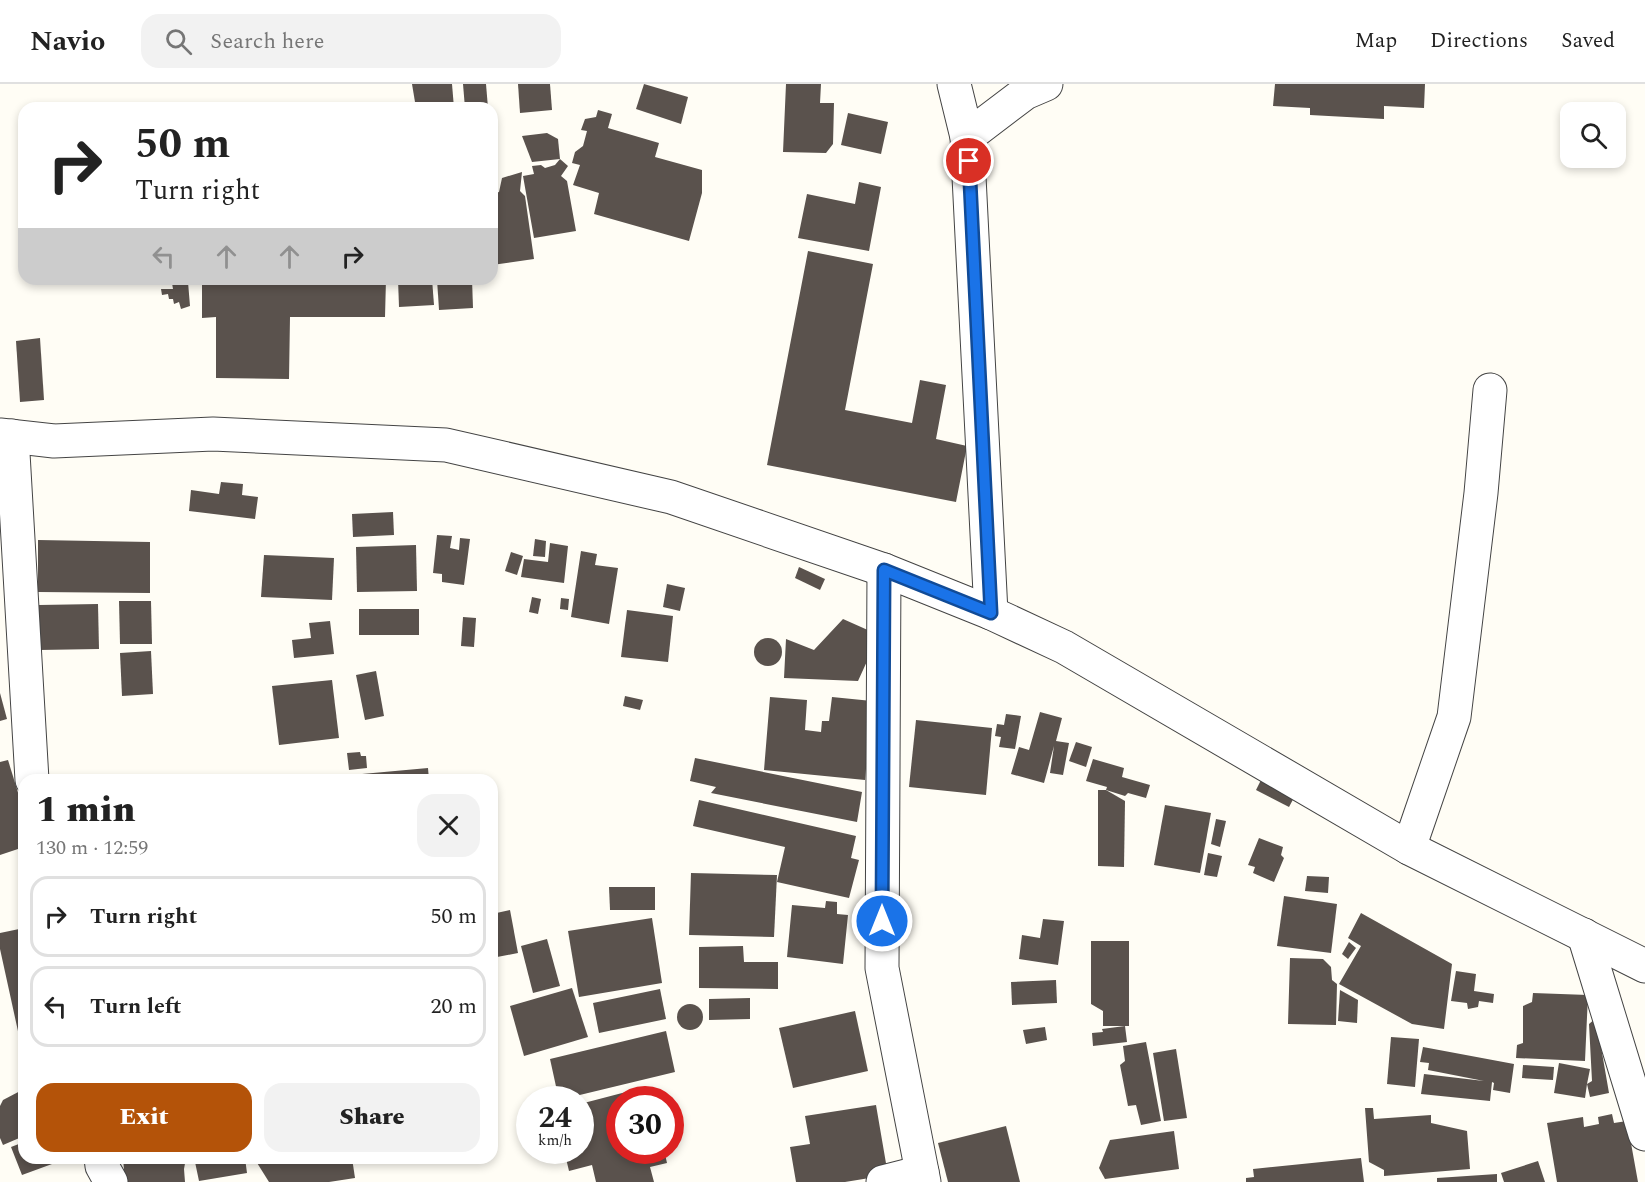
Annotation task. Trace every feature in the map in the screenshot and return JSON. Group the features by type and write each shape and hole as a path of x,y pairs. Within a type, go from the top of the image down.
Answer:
{"street":[{"path":"954,84 967,137 991,613"},
{"path":"967,137 1025,93 1046,84"},
{"path":"1408,848 1454,717 1481,493 1490,390"},
{"path":"32,774 6,435 54,441 213,434 446,444 671,497 884,570 991,613 1064,647 1408,848 1645,966"},
{"path":"883,1182 923,1177 882,968 884,570"},
{"path":"1584,935 1645,1134"},
{"path":"102,1164 111,1182"}],"building":[{"path":"412,84 452,84 454,102 415,102"},
{"path":"463,84 486,84 488,102 464,102"},
{"path":"518,84 550,84 552,110 520,113"},
{"path":"644,84 688,97 681,124 636,109"},
{"path":"786,84 821,84 820,103 834,103 833,144 826,153 783,152"},
{"path":"1275,84 1425,84 1424,108 1384,106 1384,119 1310,115 1310,108 1273,106"},
{"path":"598,110 612,114 608,128 659,143 655,157 702,170 702,193 689,241 594,214 599,193 573,185 580,165 572,163 575,152 583,146 587,131 581,130 585,119 596,117"},
{"path":"848,113 888,122 881,154 841,145"},
{"path":"547,133 558,139 560,159 532,162 522,136"},
{"path":"560,159 568,166 561,176 567,181 576,231 534,238 523,176 534,174 532,166 541,165 545,168 555,165"},
{"path":"522,172 520,191 525,196 534,259 498,264 498,192 502,178"},
{"path":"859,182 881,187 869,251 798,238 807,194 855,204"},
{"path":"808,251 873,264 845,410 912,423 920,380 946,385 936,439 967,446 956,502 767,465"},
{"path":"172,285 188,285 190,306 181,309 179,302 174,304 168,294 162,295 161,289 173,289"},
{"path":"202,285 386,285 385,317 290,317 289,379 216,378 216,317 202,318"},
{"path":"398,285 432,285 434,305 399,307"},
{"path":"437,285 472,285 473,308 439,310"},
{"path":"40,338 44,400 20,402 16,341"},
{"path":"221,482 243,484 242,495 258,497 255,519 189,511 191,490 219,494"},
{"path":"393,512 394,535 353,537 352,514"},
{"path":"437,535 452,536 450,548 459,550 460,538 470,539 464,585 442,582 442,574 433,573"},
{"path":"535,539 546,541 545,557 533,556"},
{"path":"38,540 150,542 150,593 38,592"},
{"path":"550,543 568,546 564,583 521,577 524,559 548,562"},
{"path":"416,545 417,591 357,592 356,547"},
{"path":"581,551 597,554 595,565 618,568 609,624 571,617"},
{"path":"511,552 523,556 517,575 505,571"},
{"path":"264,555 334,558 332,600 261,597"},
{"path":"799,567 825,579 820,590 795,578"},
{"path":"667,584 685,588 680,611 663,607"},
{"path":"532,597 541,599 538,614 529,612"},
{"path":"561,598 569,599 568,610 560,609"},
{"path":"119,601 151,601 152,644 120,644"},
{"path":"98,604 99,649 39,650 39,605"},
{"path":"359,609 419,609 419,635 359,635"},
{"path":"627,610 673,616 668,662 621,657"},
{"path":"463,617 476,618 474,647 461,646"},
{"path":"843,619 879,635 858,681 784,678 786,639 814,650"},
{"path":"330,621 334,654 294,658 292,640 311,638 309,623"},
{"path":"768,638 778,642 782,652 778,662 768,666 758,662 754,652 758,642"},
{"path":"151,651 153,694 122,696 120,653"},
{"path":"376,671 384,716 365,720 356,675"},
{"path":"332,680 339,738 279,745 272,686"},
{"path":"0,693 7,719 0,721"},
{"path":"625,696 643,700 640,710 623,706"},
{"path":"770,697 807,700 805,730 821,732 822,721 829,721 832,697 872,701 865,780 764,770"},
{"path":"1040,712 1062,718 1056,741 1069,743 1063,775 1050,773 1054,746 1044,783 1011,774 1019,747 1029,750"},
{"path":"1006,714 1021,716 1015,749 999,747 1001,737 995,736 997,724 1004,725"},
{"path":"916,720 992,728 986,795 909,787"},
{"path":"1076,742 1092,747 1086,767 1069,761"},
{"path":"360,752 361,756 366,756 367,768 349,770 347,753"},
{"path":"695,758 862,792 857,822 711,793 716,787 690,781"},
{"path":"1093,759 1124,768 1122,777 1150,785 1146,798 1128,793 1125,796 1106,790 1107,787 1086,781"},
{"path":"8,760 18,792 18,849 0,855 0,762"},
{"path":"428,768 428,774 362,774"},
{"path":"1264,774 1297,792 1289,807 1256,790"},
{"path":"1098,790 1106,790 1125,801 1124,867 1098,866"},
{"path":"699,800 856,836 851,858 859,860 849,898 777,882 785,847 693,826"},
{"path":"1165,805 1211,813 1200,873 1154,865"},
{"path":"1216,819 1226,821 1220,847 1211,844"},
{"path":"1259,838 1283,847 1281,855 1284,858 1274,882 1253,873 1255,867 1248,865"},
{"path":"1208,853 1222,856 1217,877 1204,875"},
{"path":"691,873 777,875 774,937 689,935"},
{"path":"1307,876 1329,877 1328,893 1305,891"},
{"path":"609,887 655,887 655,910 610,910"},
{"path":"1284,896 1337,904 1331,953 1277,946"},
{"path":"826,901 837,902 837,914 848,915 843,964 787,957 792,905 825,908"},
{"path":"510,910 518,953 498,957 498,913"},
{"path":"1361,913 1452,964 1444,1029 1412,1024 1339,984 1361,946 1348,938"},
{"path":"652,918 662,983 579,997 568,931"},
{"path":"1043,919 1064,921 1058,965 1019,959 1022,935 1040,938"},
{"path":"18,929 18,1031 0,949 0,933"},
{"path":"547,939 560,986 533,993 521,946"},
{"path":"1091,941 1129,941 1129,1026 1103,1026 1103,1011 1091,1004"},
{"path":"1349,942 1356,948 1348,959 1342,954"},
{"path":"743,946 744,962 778,962 778,989 699,988 699,947"},
{"path":"1290,958 1323,959 1331,967 1332,980 1337,984 1336,1025 1288,1024"},
{"path":"1456,971 1476,974 1474,991 1494,994 1493,1003 1479,1001 1478,1007 1468,1009 1467,1003 1451,1001"},
{"path":"1056,980 1057,1003 1012,1005 1011,982"},
{"path":"572,988 588,1037 524,1056 510,1006"},
{"path":"660,989 666,1019 599,1033 593,1003"},
{"path":"1340,990 1358,1000 1357,1023 1338,1021"},
{"path":"1533,993 1588,995 1585,1061 1516,1058 1517,1045 1523,1043 1523,1006 1532,1002"},
{"path":"750,998 750,1019 709,1020 709,999"},
{"path":"690,1004 699,1008 703,1017 699,1026 690,1030 681,1026 677,1017 681,1008"},
{"path":"855,1011 868,1071 793,1088 779,1028"},
{"path":"1596,1018 1609,1093 1590,1097 1587,1084 1592,1081 1589,1024"},
{"path":"1125,1026 1127,1042 1093,1046 1092,1033 1103,1032 1102,1029"},
{"path":"1045,1027 1047,1040 1026,1044 1023,1030"},
{"path":"666,1031 675,1072 617,1086 606,1086 606,1089 594,1092 594,1086 556,1086 550,1059"},
{"path":"1391,1037 1419,1039 1415,1087 1387,1084"},
{"path":"1146,1042 1161,1121 1141,1125 1136,1105 1128,1106 1120,1065 1125,1061 1123,1046"},
{"path":"1423,1047 1514,1064 1510,1093 1493,1090 1494,1083 1492,1082 1490,1101 1421,1094 1424,1074 1484,1081 1428,1070 1429,1063 1420,1062"},
{"path":"1176,1049 1187,1118 1164,1121 1153,1053"},
{"path":"1559,1063 1590,1069 1585,1098 1554,1093"},
{"path":"1523,1065 1554,1067 1553,1080 1522,1078"},
{"path":"18,1092 18,1139 3,1145 0,1138 0,1106 3,1100"},
{"path":"606,1097 606,1164 663,1164 650,1167 654,1182 596,1182 592,1165 569,1171 567,1164 594,1164 594,1100"},
{"path":"876,1105 888,1175 845,1182 796,1182 790,1147 810,1144 805,1116"},
{"path":"1365,1108 1373,1108 1374,1119 1431,1115 1431,1123 1467,1131 1470,1169 1384,1176 1384,1170 1369,1162"},
{"path":"1612,1114 1614,1123 1627,1121 1638,1182 1557,1182 1547,1123 1583,1117 1584,1127 1599,1124 1598,1117"},
{"path":"1006,1126 1020,1182 948,1182 938,1143"},
{"path":"1174,1131 1179,1169 1105,1179 1099,1168 1110,1140"},
{"path":"18,1144 18,1164 52,1164 22,1175 11,1147"},
{"path":"1361,1158 1364,1182 1246,1182 1246,1178 1254,1177 1253,1169"},
{"path":"1538,1161 1545,1182 1504,1182 1501,1173"},
{"path":"124,1164 185,1164 185,1182 125,1182"},
{"path":"195,1164 246,1164 247,1173 199,1181"},
{"path":"258,1164 353,1164 355,1178 329,1182 269,1182"},
{"path":"1497,1174 1497,1182 1437,1182 1437,1178"}],"route":[{"path":"882,921 884,570 991,613 969,161"}]}
